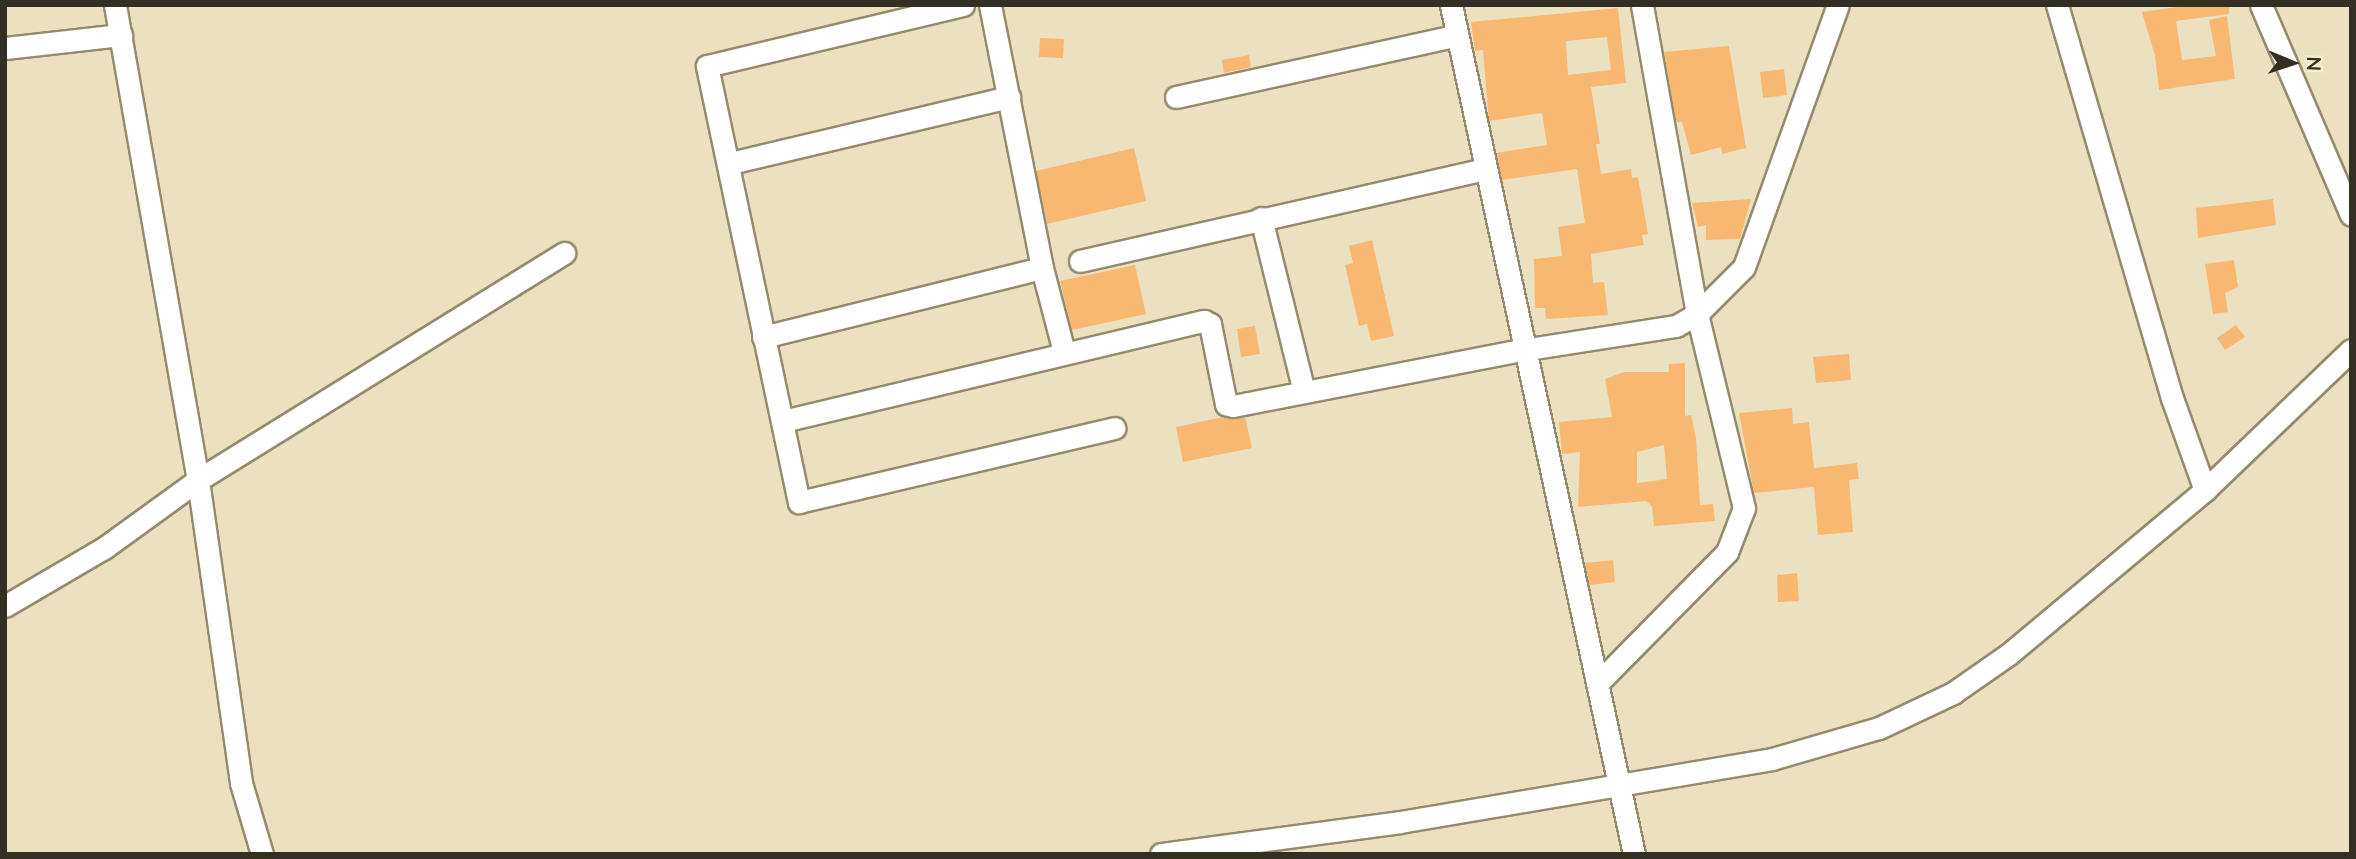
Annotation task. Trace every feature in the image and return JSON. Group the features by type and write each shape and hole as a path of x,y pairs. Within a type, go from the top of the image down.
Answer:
{"street":[{"path":"116,5 198,480 241,783 262,854"},
{"path":"963,5 708,66 799,502 1114,428"},
{"path":"989,5 1042,268 1065,352"},
{"path":"1598,683 1727,552 1744,508 1698,314 1642,5"},
{"path":"783,421 1204,321 1210,324 1226,404 1304,392 1522,349 1676,326 1698,314 1744,267 1838,5"},
{"path":"2057,5 2172,398 2205,490"},
{"path":"2261,5 2351,215"},
{"path":"1453,6 1522,349 1622,785 1634,854"},
{"path":"5,48 121,35"},
{"path":"1177,97 1457,35"},
{"path":"730,163 1009,97"},
{"path":"1080,261 1485,169"},
{"path":"1261,218 1304,392"},
{"path":"5,606 104,548 198,480 564,253"},
{"path":"763,337 1042,268"},
{"path":"1161,854 1399,822 1772,759 1879,727 1953,694 2009,654 2205,490 2351,350"}],"building":[{"path":"2191,5 2229,5 2229,14 2176,21 2182,60 2216,56 2209,20 2227,16 2235,79 2159,90 2155,56 2142,12"},
{"path":"1618,8 1626,83 1591,87 1600,144 1596,144 1601,174 1631,169 1632,178 1638,177 1648,234 1642,235 1644,245 1591,254 1593,283 1604,282 1608,315 1546,319 1545,308 1535,308 1534,259 1562,256 1558,227 1585,223 1577,169 1502,180 1496,153 1547,145 1542,113 1489,121 1483,50 1475,51 1471,22","holes":["1607,37 1611,70 1568,75 1566,41"]},
{"path":"1040,38 1064,39 1063,58 1039,57"},
{"path":"1729,46 1746,148 1722,154 1721,147 1691,155 1682,122 1676,122 1664,52"},
{"path":"1249,55 1251,67 1224,73 1222,60"},
{"path":"1784,69 1787,95 1763,98 1760,72"},
{"path":"1134,148 1146,201 1047,224 1036,171"},
{"path":"1751,199 1740,239 1706,240 1706,225 1698,227 1692,203"},
{"path":"2273,199 2276,225 2198,238 2196,208"},
{"path":"1372,240 1394,336 1371,341 1367,324 1359,326 1345,265 1353,263 1349,246"},
{"path":"2234,260 2238,287 2225,293 2228,312 2213,314 2205,264"},
{"path":"1135,265 1146,314 1072,330 1060,281"},
{"path":"2236,325 2245,337 2225,350 2217,338"},
{"path":"1255,326 1260,354 1241,357 1237,329"},
{"path":"1849,354 1851,380 1816,383 1813,357"},
{"path":"1685,363 1685,416 1691,415 1696,438 1700,505 1713,504 1715,521 1654,526 1652,506 1646,501 1578,507 1580,452 1562,454 1559,422 1612,417 1605,379 1624,372 1669,372 1669,364","holes":["1664,445 1667,479 1637,483 1637,452"]},
{"path":"1792,408 1793,424 1809,422 1814,468 1857,463 1859,479 1849,480 1853,532 1818,535 1814,487 1754,493 1739,413"},
{"path":"1223,417 1245,417 1252,448 1183,462 1176,427"},
{"path":"1613,560 1615,582 1589,585 1585,563"},
{"path":"1797,573 1799,601 1778,602 1777,575"}]}
